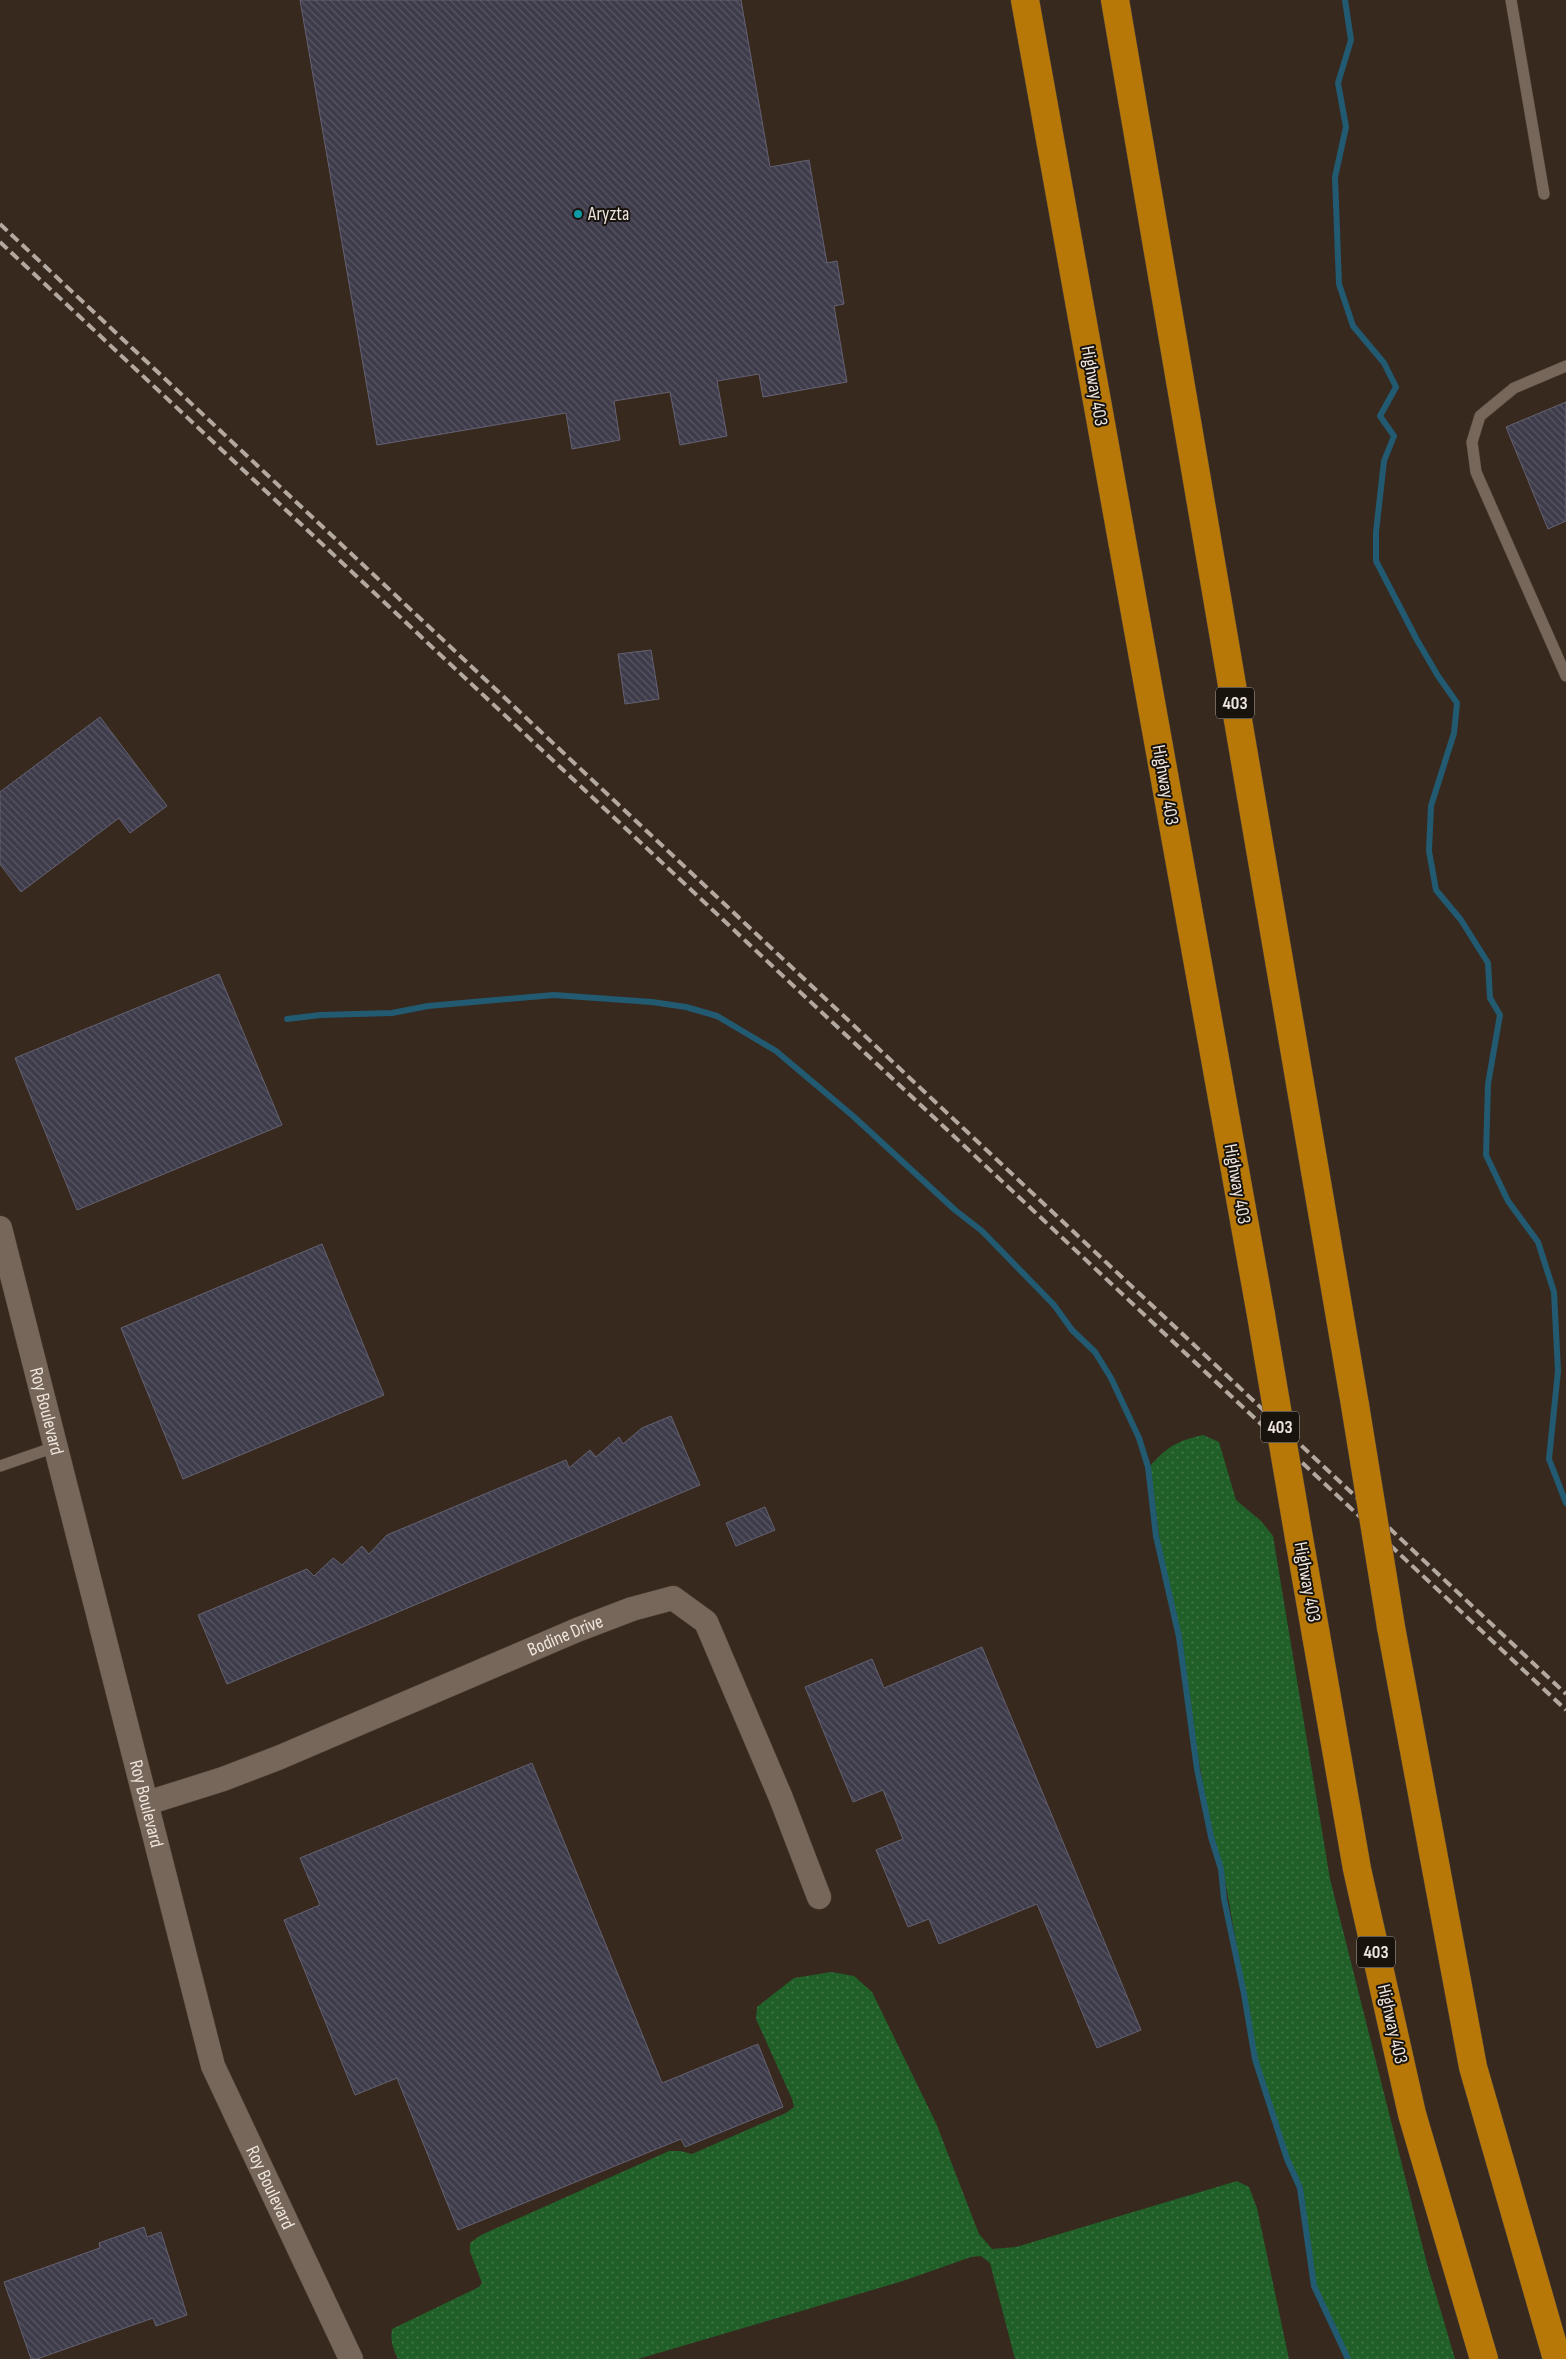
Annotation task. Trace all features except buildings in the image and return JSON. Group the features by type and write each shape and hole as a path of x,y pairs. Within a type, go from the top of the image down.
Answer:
{"highway":[{"name":"Highway 403","path":"1025,0 1261,1315 1357,1869 1412,2114 1484,2359"},
{"name":"403","path":"1115,0 1355,1405 1391,1627 1473,2067 1557,2359"}],"street":[{"name":"Roy Boulevard","path":"0,1228 213,2066 351,2359"},
{"name":"Bodine Drive","path":"147,1804 223,1780 269,1762 576,1630 632,1609 673,1598 706,1622 781,1798 820,1897"}],"lane":[{"path":"1511,0 1544,194"},
{"path":"1566,366 1514,388 1480,416 1472,442 1476,472 1566,676"},
{"path":"0,1466 55,1447"}],"green space":[{"path":"1203,1435 1219,1442 1236,1500 1261,1521 1273,1536 1330,1879 1427,2264 1455,2359 1350,2359 1316,2287 1302,2187 1289,2159 1257,2059 1223,1869 1212,1835 1181,1638 1162,1557 1150,1466 1174,1445"},
{"path":"831,1972 854,1976 872,1992 936,2123 979,2234 992,2249 1016,2247 1237,2181 1249,2187 1257,2208 1289,2359 1015,2359 990,2263 981,2256 971,2257 903,2281 638,2359 398,2359 392,2344 392,2329 479,2287 482,2283 470,2252 470,2243 481,2235 669,2151 681,2151 692,2154 786,2113 794,2107 756,2019 757,2007 794,1978"}],"waterway":[{"path":"1345,0 1351,40 1338,83 1346,127 1335,177 1339,284 1353,326 1384,363 1396,387 1380,416 1394,436 1384,461 1376,532 1376,561 1417,640 1438,676 1457,703 1454,733 1431,806 1429,851 1436,890 1461,920 1488,963 1490,998 1500,1015 1488,1084 1486,1155 1508,1201 1538,1242 1554,1292 1558,1371 1549,1459 1566,1503"},
{"path":"287,1019 320,1015 392,1013 428,1006 554,995 652,1002 686,1007 717,1016 776,1051 853,1116 955,1210 982,1231 1054,1305 1072,1330 1095,1352 1111,1378 1139,1438 1148,1467 1156,1536 1179,1637 1197,1769 1211,1837 1221,1869 1224,1899 1244,1994 1255,2059 1287,2159 1300,2188 1314,2286 1348,2359"}],"railway":[{"path":"0,224 1566,1694"},
{"path":"0,242 1566,1710"}],"place":[{"name":"Aryzta","path":"578,214"}]}
